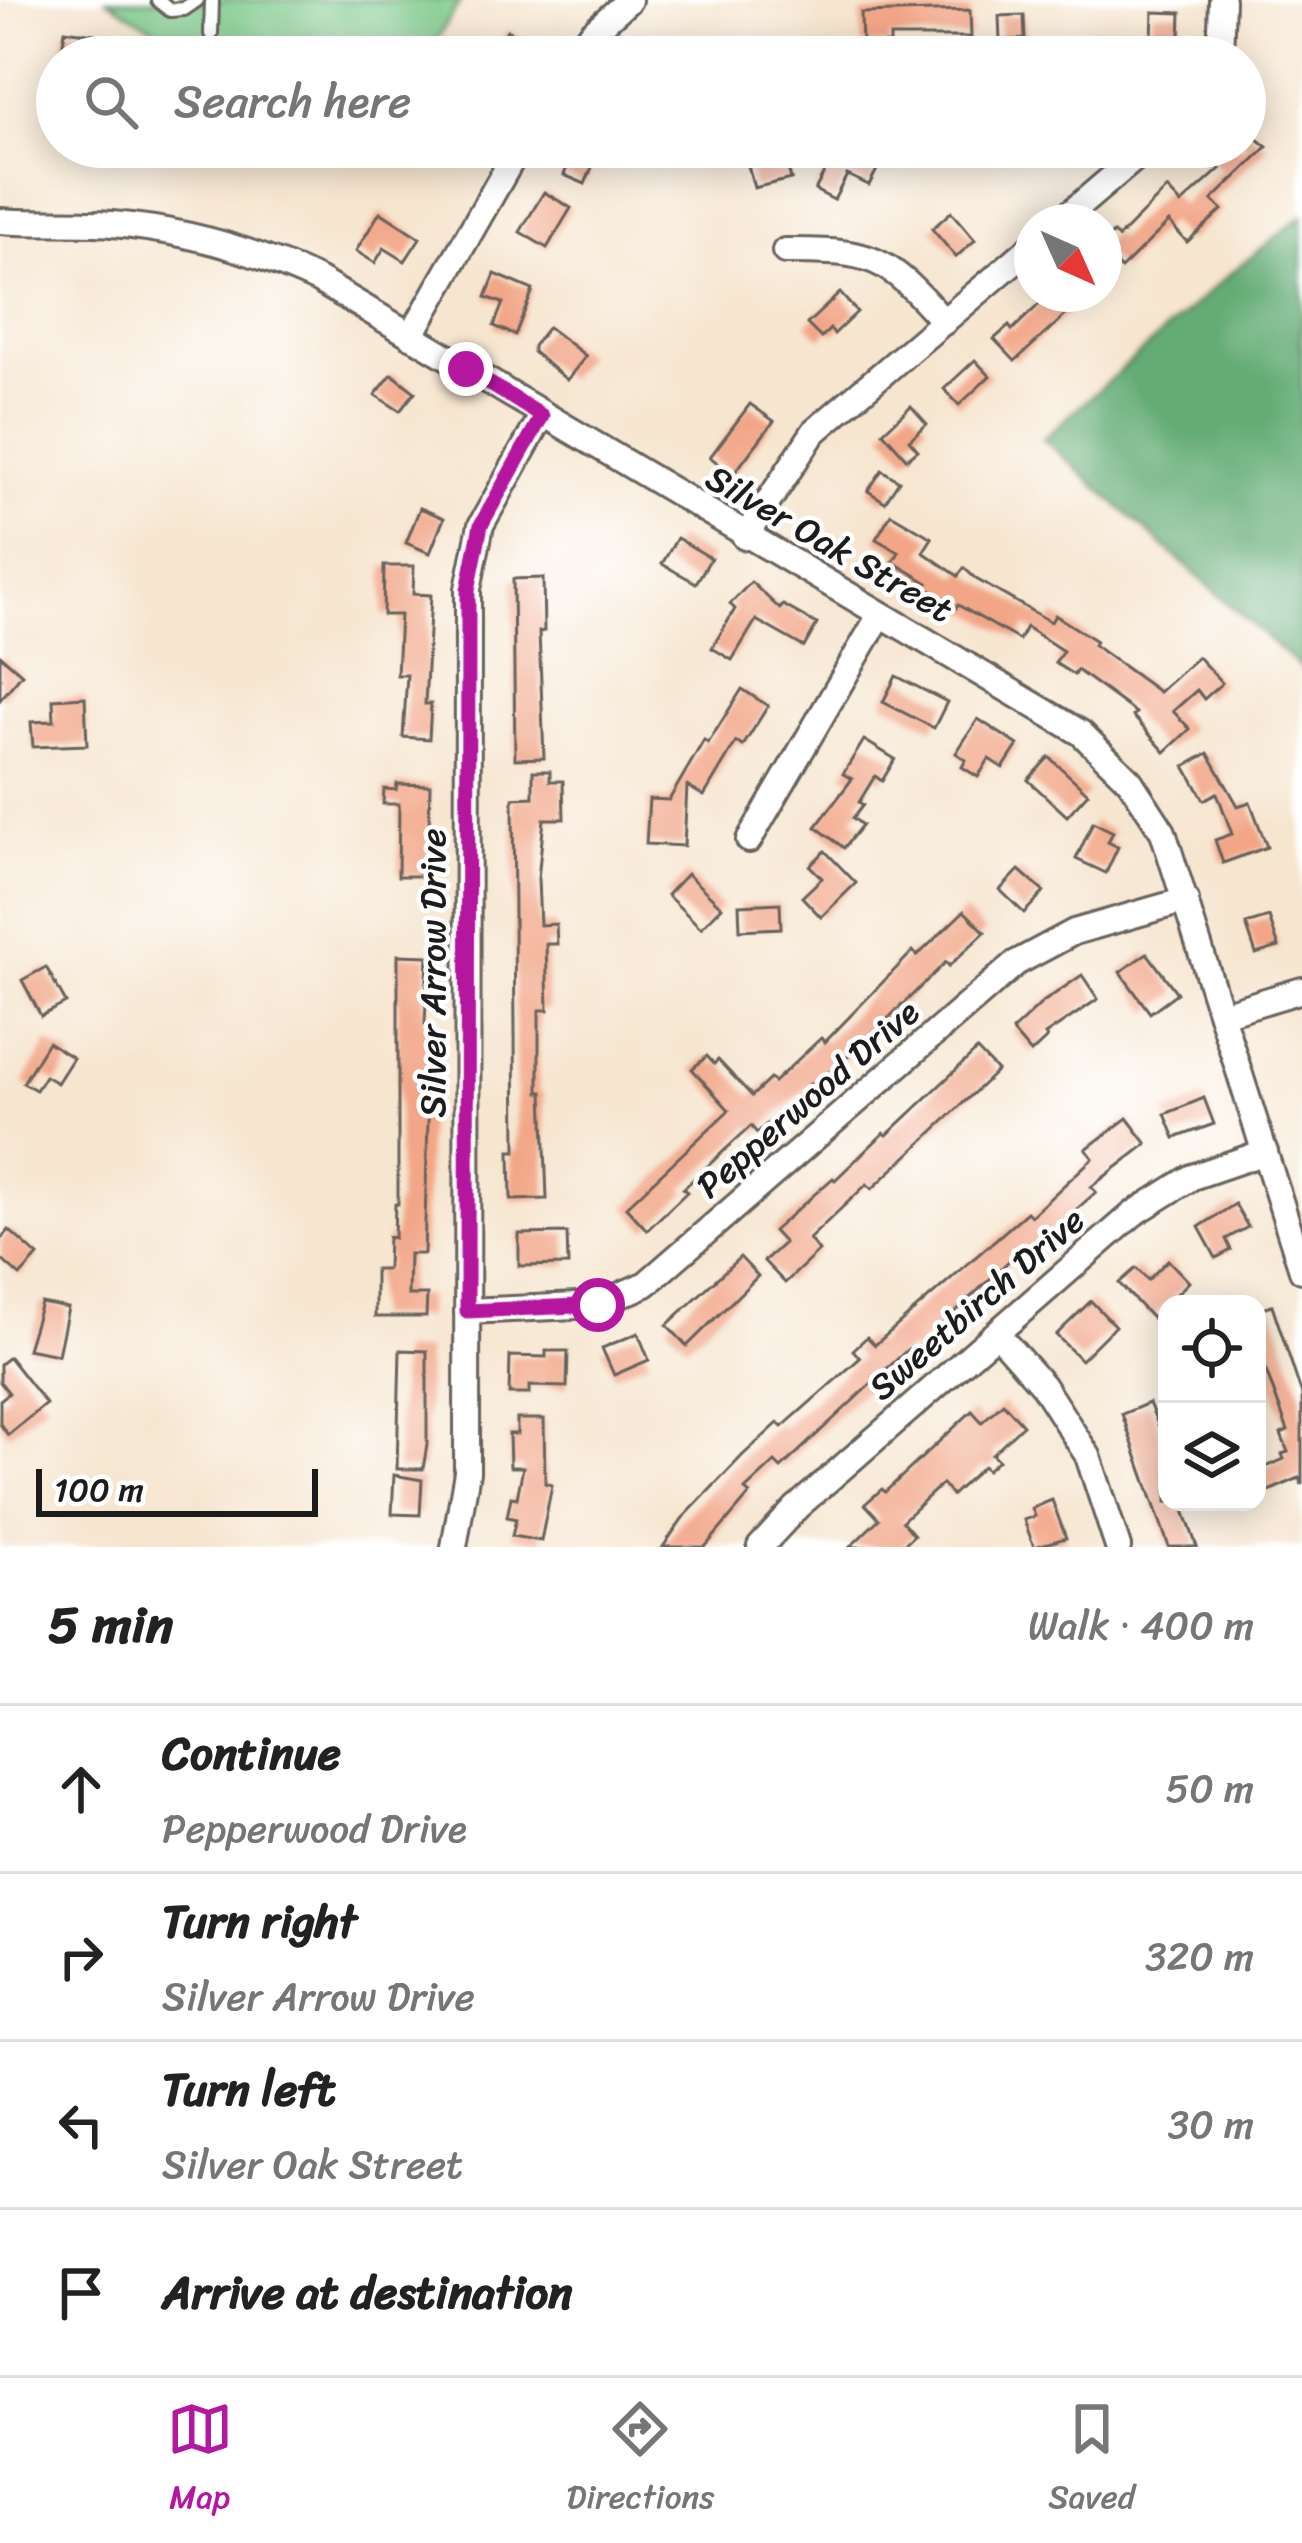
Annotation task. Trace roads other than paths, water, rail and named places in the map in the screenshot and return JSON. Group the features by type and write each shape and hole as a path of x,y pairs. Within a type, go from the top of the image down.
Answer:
{"street":[{"path":"589,36 629,0"},
{"path":"1221,36 1222,0"},
{"path":"411,336 507,168"},
{"path":"1081,204 1123,168"},
{"name":"Silver Oak Street","path":"0,221 110,224 230,244 317,280 1058,718 1104,752 1148,806 1162,832 1302,1270"},
{"path":"785,251 843,251 888,265 944,322"},
{"path":"746,537 814,432 1014,262"},
{"name":"Silver Arrow Drive","path":"454,1547 467,1472 468,590 481,525 542,416"},
{"path":"749,840 880,615"},
{"name":"Pepperwood Drive","path":"467,1311 598,1305 646,1285 1016,963 1074,932 1186,899"},
{"path":"1222,1013 1302,989"},
{"name":"Sweetbirch Drive","path":"770,1543 997,1334 1161,1193 1265,1152"},
{"path":"997,1334 1043,1386 1088,1456 1118,1547"}],"lane":[{"path":"158,0 170,10 197,0"},
{"path":"211,34 212,0"}]}
